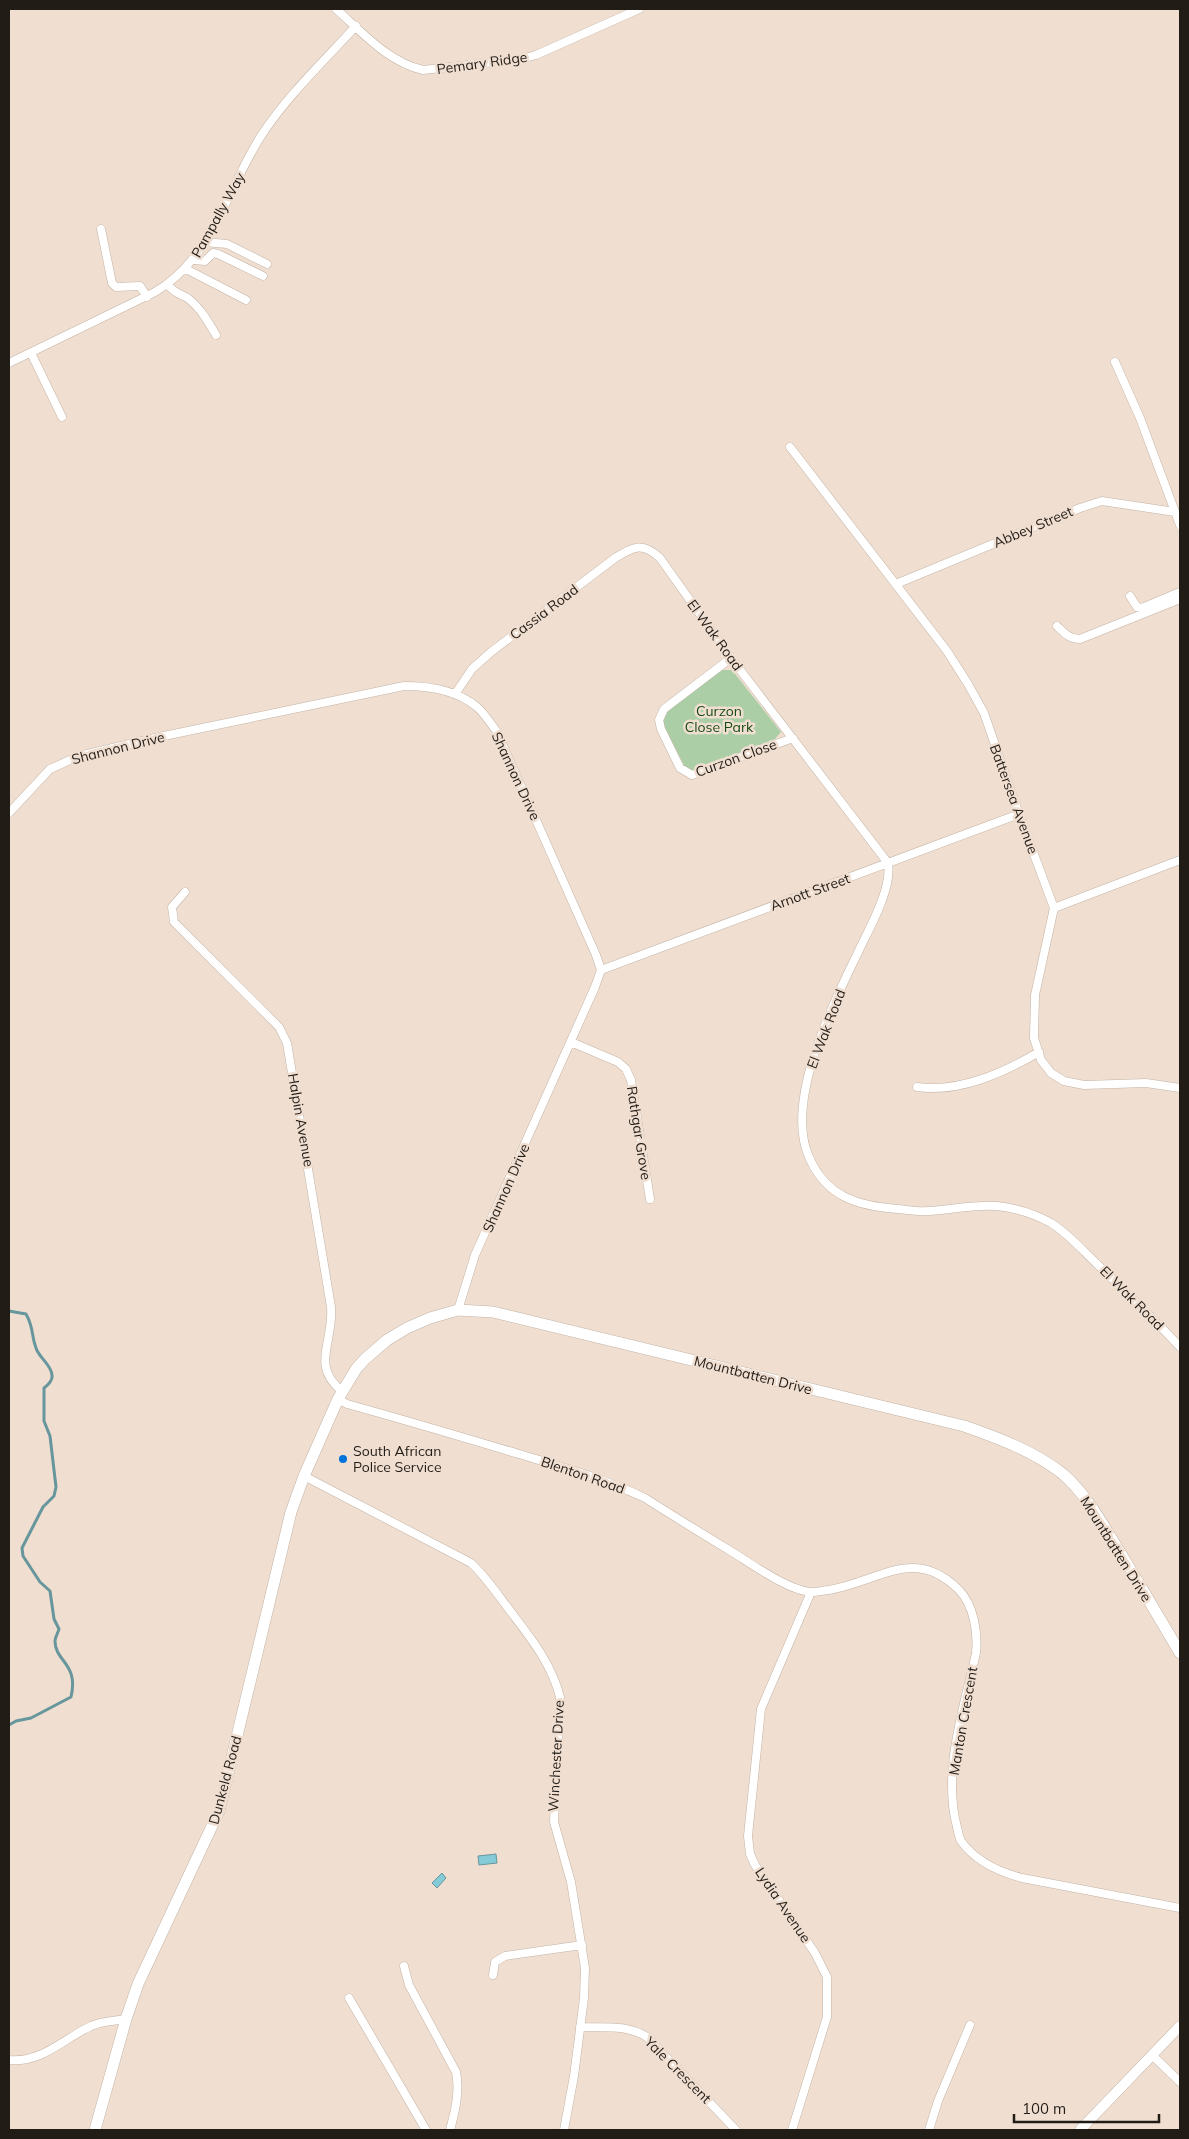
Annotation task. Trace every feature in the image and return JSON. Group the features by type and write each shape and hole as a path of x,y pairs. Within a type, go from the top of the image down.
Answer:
{"main road":[{"name":"Mountbatten Drive","path":"304,1476 340,1395 356,1369 387,1340 416,1323 458,1310 494,1312 964,1426 995,1436 1029,1452 1063,1474 1079,1490 1106,1530 1180,1653"},
{"name":"Dunkeld Road","path":"95,2130 126,2019 138,1984 218,1811 291,1512 304,1476"}],"street":[{"name":"Pemary Ridge","path":"336,9 392,58 407,66 423,70 438,70 521,60 639,9"},
{"name":"Pampally Way","path":"9,363 146,297 168,285 186,269 205,242 261,135 282,107 356,26"},
{"path":"101,229 112,283 116,287 140,286 146,297"},
{"path":"205,242 227,244 266,264"},
{"path":"194,260 203,262 213,254 218,254 263,276"},
{"path":"186,269 246,300"},
{"path":"168,285 176,294 186,297 196,304 216,335"},
{"path":"30,352 62,417"},
{"path":"1115,362 1140,418 1180,525"},
{"name":"Battersea Avenue","path":"790,447 896,584 968,684 984,713 1054,908"},
{"name":"Abbey Street","path":"896,584 1080,508 1102,501 1175,512"},
{"name":"Cassia Road","path":"455,694 472,669 491,652 616,558 634,548 645,548"},
{"name":"El Wak Road","path":"645,548 660,558 731,658 888,863 889,872 876,917 845,981 810,1064 801,1113 804,1146 815,1171 826,1184 847,1200 877,1208 926,1211 995,1206 1024,1211 1051,1223 1074,1241 1180,1347"},
{"path":"1130,596 1137,607 1142,608 1180,592"},
{"path":"1057,626 1067,636 1073,639 1080,639 1180,598"},
{"name":"Curzon Close","path":"731,658 664,709 661,714 659,720 661,729 680,768 692,775 794,738"},
{"name":"Shannon Drive","path":"9,813 50,769 79,756 159,737 404,686 430,688 455,694 479,708 497,732 601,970 571,1042 474,1255 458,1310"},
{"name":"Arnott Street","path":"601,970 1019,814"},
{"path":"1180,860 1054,908 1035,995 1034,1038 1041,1060 1051,1073 1064,1081 1084,1085 1146,1082 1180,1088"},
{"name":"Halpin Avenue","path":"185,892 172,907 174,922 279,1027 287,1043 331,1307 331,1328 325,1365 331,1381 340,1395"},
{"name":"Rathgar Grove","path":"571,1042 618,1062 626,1069 631,1080 650,1199"},
{"path":"917,1087 938,1088 983,1079 1015,1066 1039,1052"},
{"name":"Blenton Road","path":"340,1395 347,1404 410,1421 577,1472 628,1490 645,1498 759,1568 789,1584 811,1592"},
{"name":"Winchester Drive","path":"304,1476 471,1563 487,1580 547,1662 556,1680 560,1697 554,1822 571,1882 585,1968 580,2027 564,2130"},
{"name":"Manton Crescent","path":"811,1592 843,1588 896,1569 917,1567 934,1571 950,1581 962,1594 972,1614 978,1635 953,1768 952,1808 960,1840 982,1862 1002,1872 1022,1878 1180,1908"},
{"name":"Lydia Avenue","path":"792,2130 827,2017 827,1977 815,1953 755,1865 750,1854 748,1836 761,1709 811,1592"},
{"path":"493,1975 496,1962 505,1956 582,1945"},
{"path":"404,1966 409,1985 456,2072 458,2082 455,2114 450,2130"},
{"path":"349,1998 426,2130"},
{"path":"9,2060 18,2061 45,2054 92,2026 126,2019"},
{"path":"929,2130 938,2102 970,2025"},
{"path":"1080,2130 1180,2026"},
{"name":"Yale Crescent","path":"580,2027 627,2028 636,2030 647,2038 736,2130"},
{"path":"1152,2055 1180,2082"}],"green space":[{"name":"Curzon Close Park","path":"721,670 732,670 781,732 775,739 693,771 685,767 662,723 665,712"}],"water":[{"path":"496,1854 497,1863 479,1865 478,1856"},
{"path":"442,1873 446,1878 437,1888 432,1883"}],"waterway":[{"path":"9,1311 26,1314 34,1343 52,1375 51,1381 44,1388 44,1421 50,1436 56,1487 54,1496 43,1507 22,1548 23,1556 40,1582 50,1591 54,1619 59,1629 55,1640 56,1648 69,1670 73,1686 71,1697 31,1718 16,1721 9,1725"}],"place":[{"name":"South African Police Service","path":"343,1459"}]}
